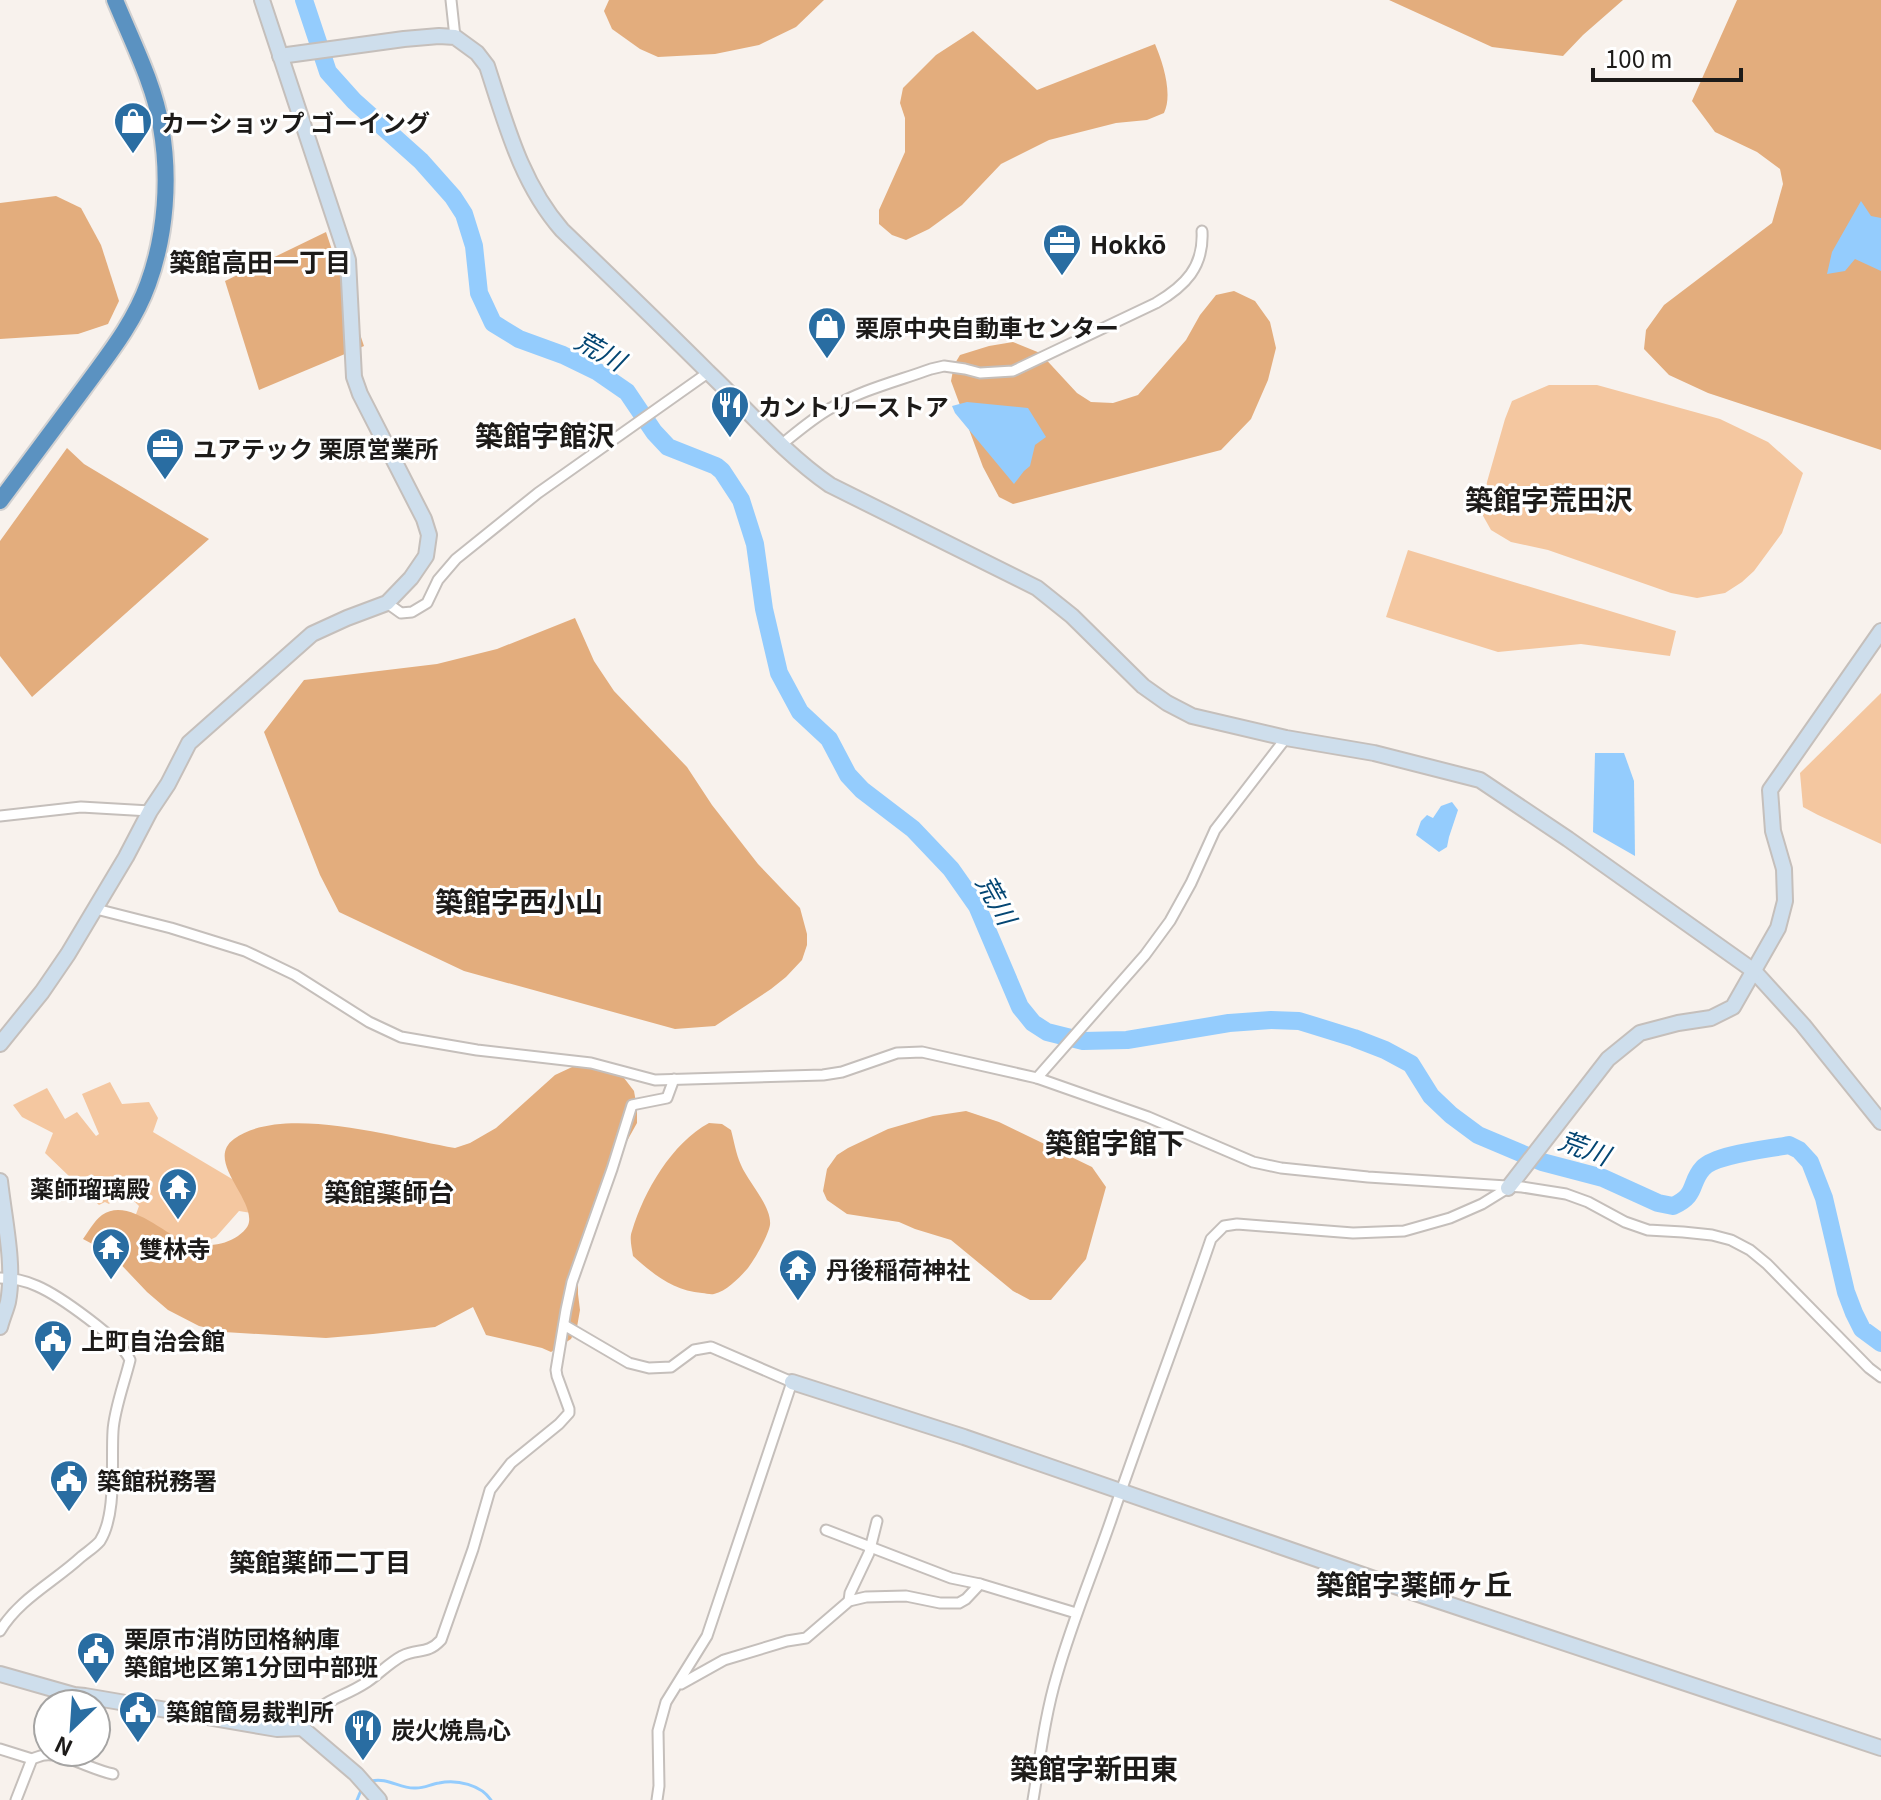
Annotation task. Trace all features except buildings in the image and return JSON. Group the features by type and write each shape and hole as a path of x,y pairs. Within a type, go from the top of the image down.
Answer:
{"highway":[{"path":"0,501 120,339 148,285 155,258 165,193 161,124 148,81 115,0"}],"street":[{"path":"0,1044 42,992 96,909 189,743 312,634 387,603 411,578 426,556 429,535 424,519 354,377 348,260 262,0"},
{"path":"451,0 455,37"},
{"path":"280,56 404,39 455,37 477,53 487,66 518,159 548,213 810,471 830,485 1037,588 1072,616 1143,686 1192,716 1286,738 1374,753 1480,780 1754,971 1803,1025 1881,1122"},
{"path":"781,445 811,421 850,398 944,366 980,373 1013,371 1156,303 1173,293 1196,266 1203,247 1202,231"},
{"path":"387,603 401,613 412,612 427,603 438,580 456,559 538,493 709,372"},
{"path":"1033,1800 1048,1709 1076,1613 1211,1239 1224,1226 1237,1224 1353,1233 1404,1231 1450,1218 1482,1204 1508,1188 1608,1059 1640,1033 1711,1018 1733,1007 1778,928 1785,901 1784,869 1773,831 1770,790 1881,631"},
{"path":"1037,1078 1069,1045 1170,921 1215,830 1286,738"},
{"path":"0,816 81,807 150,811"},
{"path":"96,909 245,951 295,975 369,1022 401,1037 477,1050 591,1063 655,1080 823,1075 842,1072 897,1053 922,1052 1037,1078 1148,1117 1253,1162 1368,1177 1522,1187 1566,1194 1648,1230 1712,1235 1750,1250 1881,1377"},
{"path":"302,1728 312,1713 329,1700 364,1684 404,1655 433,1649 441,1640 490,1490 511,1463 569,1413 556,1370 572,1282 632,1105 667,1098 674,1079"},
{"path":"0,1181 9,1253 5,1278 8,1301 0,1327"},
{"path":"0,1631 27,1599 99,1541 112,1498 113,1429 130,1360 127,1353 106,1334 58,1296 35,1284 5,1278"},
{"path":"564,1325 629,1363 649,1368 671,1367 694,1350 711,1347 792,1382 964,1437 1412,1592 1881,1748"},
{"path":"657,1800 658,1731 666,1702 707,1636 792,1382"},
{"path":"849,1601 869,1553 877,1521"},
{"path":"826,1530 951,1578 1076,1613"},
{"path":"678,1686 724,1660 806,1638 849,1601 866,1597 906,1596 940,1603 959,1603 980,1584"},
{"path":"0,1674 49,1688"},
{"path":"112,1704 277,1729 302,1728 370,1790"},
{"path":"0,1749 32,1759 16,1800"},
{"path":"92,1768 113,1774"}],"shaded area":[{"path":"609,0 824,0 796,27 759,45 715,54 658,57 640,49 612,29 604,11"},
{"path":"1389,0 1623,0 1563,56 1492,47"},
{"path":"1737,0 1881,0 1881,450 1708,393 1669,375 1644,349 1646,330 1664,305 1772,223 1783,184 1780,169 1757,152 1715,132 1692,101"},
{"path":"973,31 1037,90 1155,44 1167,88 1164,113 1147,120 1116,123 1049,140 1001,164 962,205 929,229 906,240 892,235 879,224 879,210 905,152 905,118 900,103 903,88 936,55"},
{"path":"56,196 81,208 101,245 119,301 108,324 78,334 0,339 0,203"},
{"path":"326,232 364,346 259,390 225,281"},
{"path":"1234,291 1255,301 1270,322 1276,348 1268,380 1251,419 1221,450 1013,504 999,497 983,467 951,381 960,355 1013,342 1040,353 1077,393 1091,402 1113,403 1138,395 1186,340 1216,295"},
{"path":"1549,385 1597,385 1720,419 1768,442 1803,473 1782,533 1754,571 1725,593 1697,598 1671,593 1548,550 1511,542 1491,530 1482,514 1487,482 1512,401"},
{"path":"67,448 84,464 209,539 32,697 0,656 0,541"},
{"path":"1408,550 1676,631 1670,656 1581,644 1498,652 1386,617"},
{"path":"575,618 594,661 614,691 687,767 758,864 800,908 807,934 802,960 771,989 715,1026 675,1029 464,971 339,912 320,875 264,732 304,680 437,664 497,649"},
{"path":"1881,693 1881,844 1803,807 1800,773"},
{"path":"585,1061 602,1061 621,1074 634,1091 637,1123 597,1195 578,1248 580,1310 577,1327 571,1339 551,1352 486,1335 473,1307 435,1327 326,1338 224,1332 199,1326 168,1310 111,1254 83,1239 102,1215 123,1210 145,1218 185,1241 207,1245 225,1242 242,1233 249,1222 244,1201 227,1168 225,1157 226,1148 234,1139 255,1129 281,1124 311,1124 455,1148 496,1128 555,1075"},
{"path":"110,1082 122,1104 149,1102 158,1118 153,1132 254,1192 258,1214 239,1211 216,1237 195,1247 135,1217 139,1206 130,1197 135,1183 126,1175 109,1204 99,1205 45,1153 53,1133 22,1117 13,1105 47,1088 65,1119 77,1112 96,1136 99,1134 82,1094"},
{"path":"966,1111 999,1122 1092,1167 1106,1187 1086,1259 1051,1300 1030,1300 1013,1291 951,1240 899,1222 847,1214 827,1200 823,1191 827,1169 837,1155 888,1129 933,1116"},
{"path":"709,1123 722,1124 731,1130 739,1161 770,1218 767,1235 748,1268 728,1287 712,1294 682,1289 656,1275 633,1256 631,1240 637,1216 661,1170 683,1143"}],"water":[{"path":"1861,201 1871,216 1881,218 1881,271 1855,259 1845,271 1827,274 1832,252"},
{"path":"967,402 1028,408 1046,437 1035,445 1030,466 1014,484 955,413 952,406"},
{"path":"1595,753 1624,753 1634,781 1635,856 1593,832"},
{"path":"1452,802 1458,810 1447,847 1439,852 1416,835 1427,815 1433,818 1441,806"}],"waterway":[{"name":"荒川","path":"304,0 328,72 354,101 421,161 464,214 474,246 479,293 493,323 519,339 598,372 627,392 668,447 722,471 741,500 755,544 764,609 779,673 800,712 829,739 848,775 862,790 913,829 951,869 977,906 1020,1007 1033,1023 1047,1032 1083,1041 1127,1040 1229,1023 1299,1021 1354,1038 1411,1064 1431,1096 1478,1135 1542,1162 1603,1178 1658,1203 1673,1206 1686,1198 1699,1173 1710,1163 1789,1145 1799,1150 1810,1162 1824,1198 1846,1292 1854,1313 1862,1329 1881,1343"},
{"path":"371,1781 382,1780 409,1788 446,1782 461,1783 481,1790 491,1800"},
{"path":"357,1800 362,1788"}],"place":[{"name":"カーショップ ゴーイング","path":"133,155"},
{"name":"Hokkō","path":"1062,277"},
{"name":"栗原中央自動車センター","path":"827,360"},
{"name":"カントリーストア","path":"730,439"},
{"name":"ユアテック 栗原営業所","path":"165,481"},
{"name":"薬師瑠璃殿","path":"178,1221"},
{"name":"雙林寺","path":"111,1281"},
{"name":"丹後稲荷神社","path":"798,1302"},
{"name":"上町自治会館","path":"53,1373"},
{"name":"築館税務署","path":"69,1513"},
{"name":"栗原市消防団格納庫 築館地区第1分団中部班","path":"96,1685"},
{"name":"築館簡易裁判所","path":"138,1744"},
{"name":"炭火焼鳥心","path":"363,1762"}],"district":[{"name":"築館高田一丁目","path":"260,260"},
{"name":"築館字館沢","path":"545,434"},
{"name":"築館字荒田沢","path":"1549,498"},
{"name":"築館字西小山","path":"519,900"},
{"name":"築館字館下","path":"1115,1141"},
{"name":"築館薬師台","path":"389,1190"},
{"name":"築館薬師二丁目","path":"320,1560"},
{"name":"築館字薬師ヶ丘","path":"1414,1583"},
{"name":"築館字新田東","path":"1094,1767"}]}
